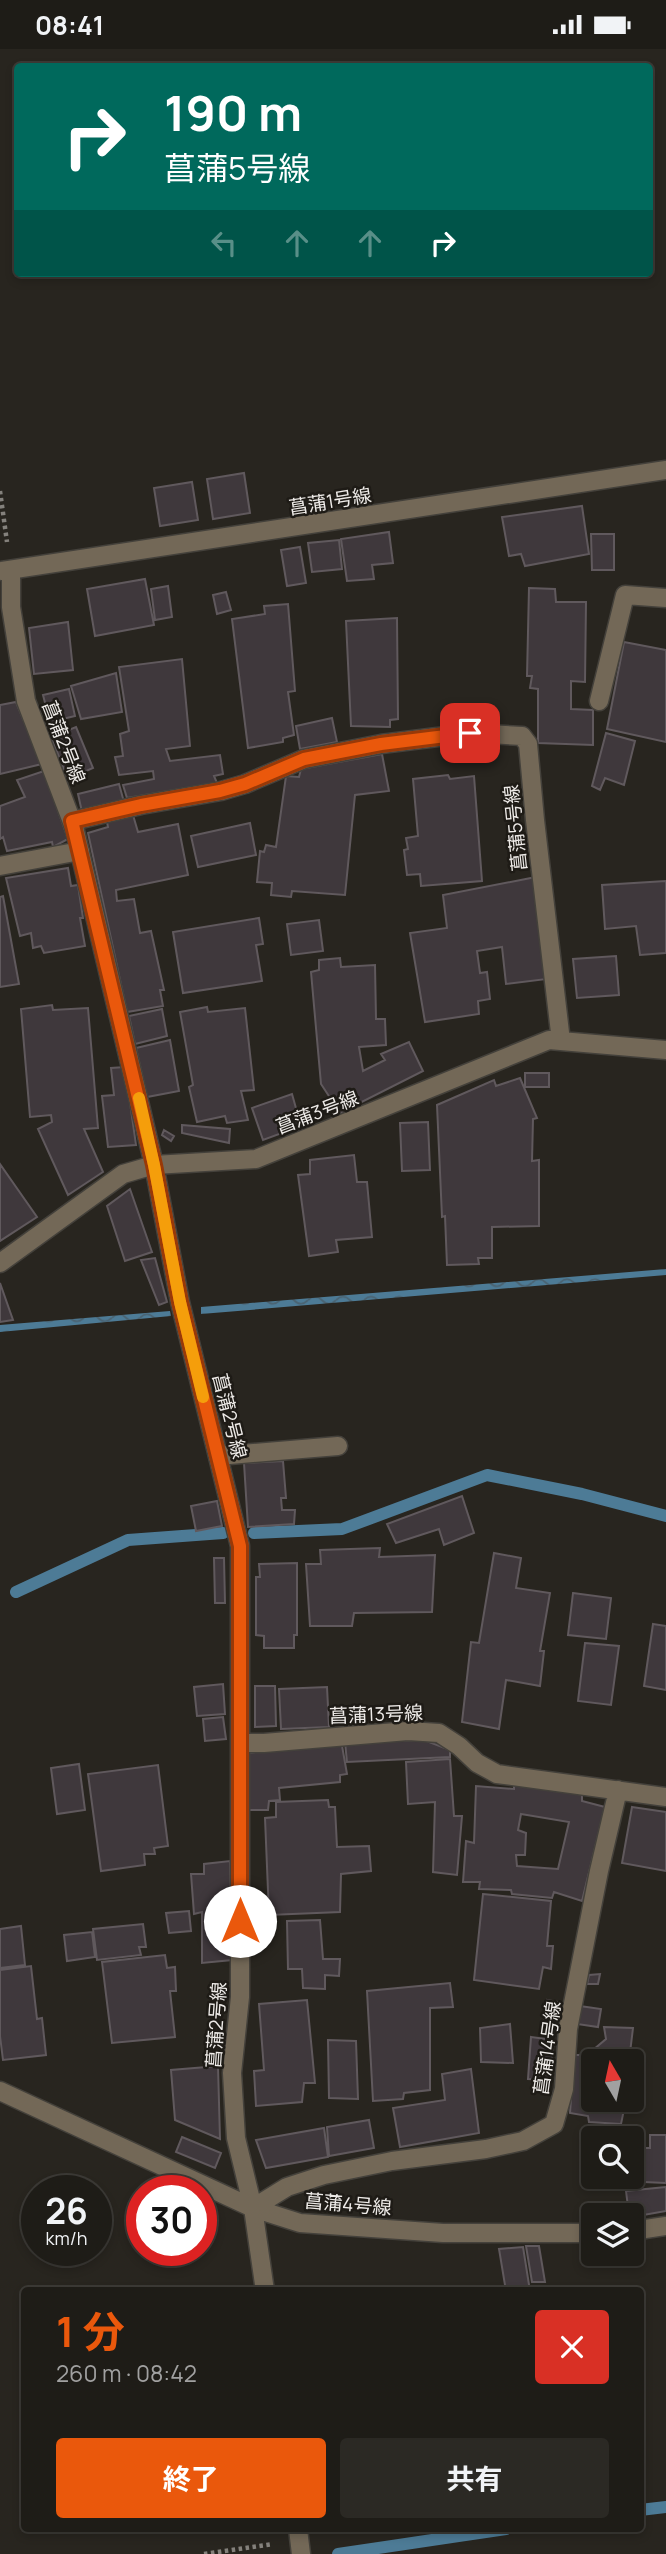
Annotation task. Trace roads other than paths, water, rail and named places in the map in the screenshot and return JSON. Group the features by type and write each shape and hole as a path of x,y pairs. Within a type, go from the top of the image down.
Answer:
{"street":[{"name":"菖蒲1号線","path":"6,571 666,470"},
{"name":"菖蒲2号線","path":"6,571 26,701 72,821 80,851 154,1165 180,1302 240,1546 240,1997 232,2073 236,2138 253,2208 264,2287"},
{"path":"599,701 625,595 666,598"},
{"name":"菖蒲5号線","path":"72,821 220,791 245,784 304,759 381,744 470,733 522,736 528,744 561,1041"},
{"path":"0,866 80,851"},
{"name":"菖蒲3号線","path":"0,1263 123,1174 154,1165 256,1159 549,1040 666,1050"},
{"path":"218,1456 338,1446"},
{"name":"菖蒲13号線","path":"240,1743 408,1731 439,1733 459,1746 477,1763 497,1774 666,1797"},
{"name":"菖蒲14号線","path":"253,2208 287,2187 324,2175 392,2161 486,2149 523,2141 554,2124 564,2089 568,2029 618,1790"},
{"name":"菖蒲4号線","path":"0,2091 253,2208 300,2223 443,2233 581,2233"},
{"path":"644,2230 666,2227"}],"water":[{"path":"666,1269 666,1275 201,1314 201,1307"},
{"path":"170,1311 171,1316 0,1332 0,1325"}],"waterway":[{"path":"254,1533 342,1529 487,1475 582,1494 666,1516"},
{"path":"16,1592 128,1540 223,1533"},
{"path":"644,2510 666,2507"},
{"path":"338,2554 486,2532"}]}
